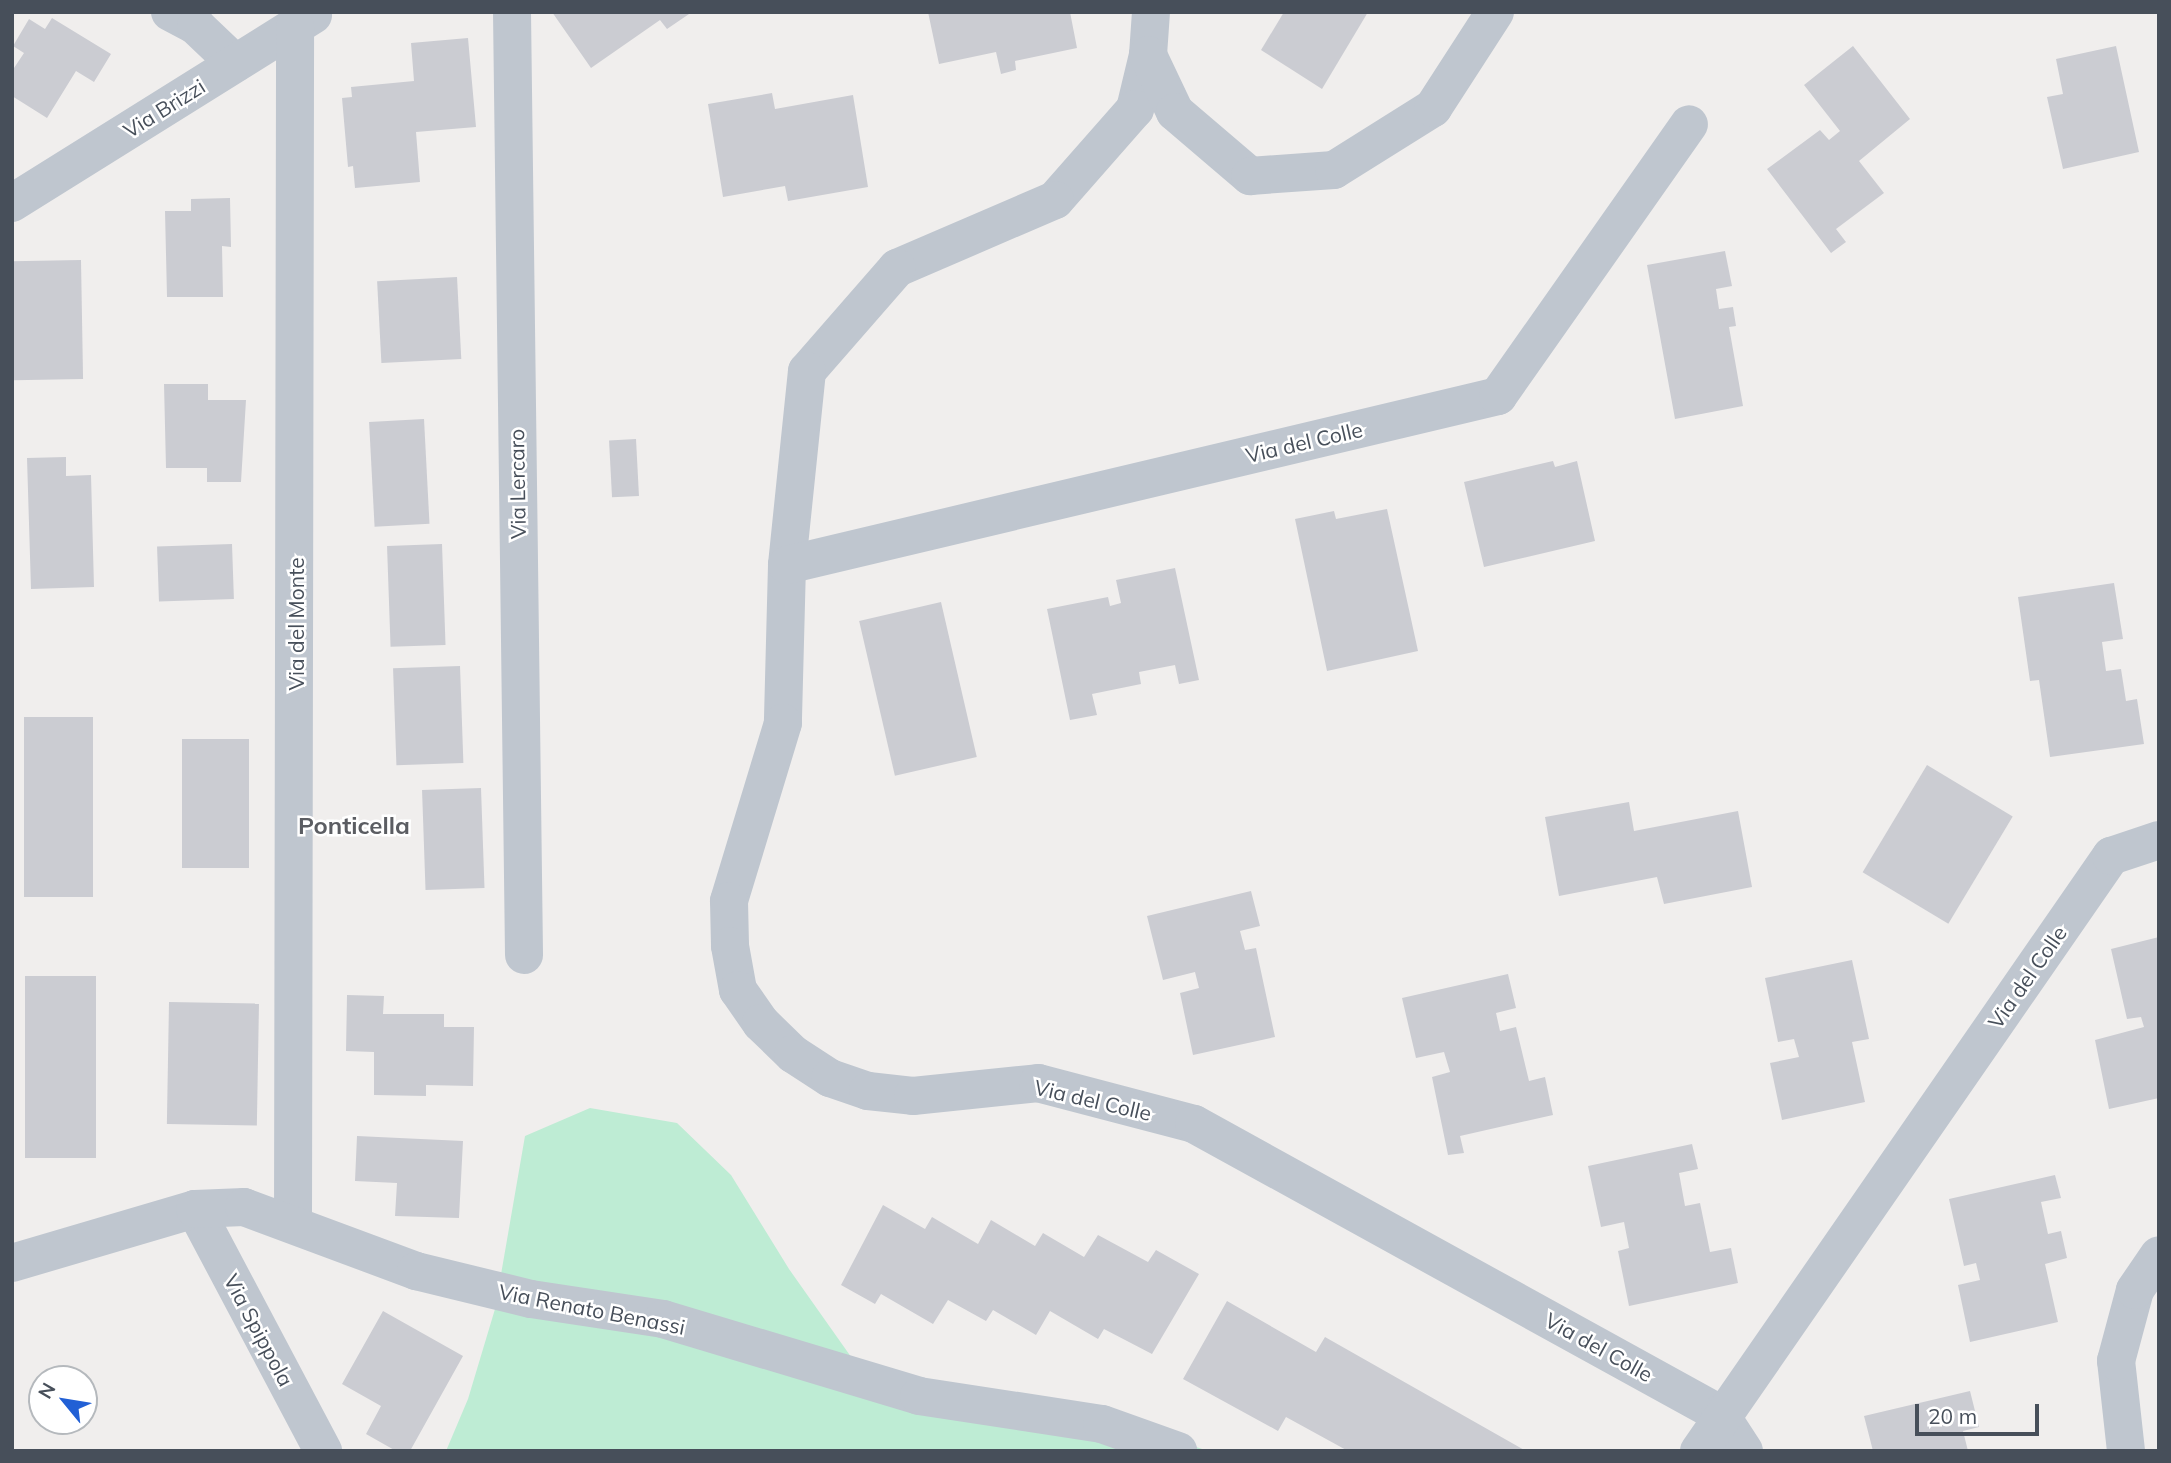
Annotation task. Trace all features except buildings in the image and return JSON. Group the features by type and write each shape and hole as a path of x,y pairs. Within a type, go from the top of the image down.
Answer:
{"street":[{"path":"170,12 195,26 235,63"},
{"name":"Via Lercaro","path":"512,12 524,955"},
{"name":"Via del Colle","path":"1151,12 1148,55 1135,109 1055,200 897,268 807,371 787,565 783,723 747,830 729,901 730,946 738,990 761,1023 793,1054 830,1078 868,1091 913,1096 1038,1083 1194,1124 1720,1414 1744,1451"},
{"path":"1148,55 1175,111 1251,176 1334,170 1433,108 1495,12"},
{"name":"Via Brizzi","path":"12,203 306,19"},
{"name":"Via del Monte","path":"293,1222 306,19"},
{"name":"Via del Colle","path":"787,565 1498,396 1689,124"},
{"name":"Via del Colle","path":"1699,1451 1720,1414 2111,856 2159,840"},
{"name":"Via Renato Benassi","path":"12,1263 195,1209 244,1207 293,1222 416,1271 531,1299 663,1319 919,1396 1102,1424 1178,1451"},
{"name":"Via Spippola","path":"195,1209 323,1451"},
{"path":"2126,1451 2116,1361 2135,1290 2159,1255"}],"green space":[{"path":"590,1108 677,1123 731,1175 789,1269 861,1371 1103,1415 1208,1451 446,1451 468,1399 495,1309 525,1136"}],"district":[{"name":"Ponticella","path":"354,826"}]}
